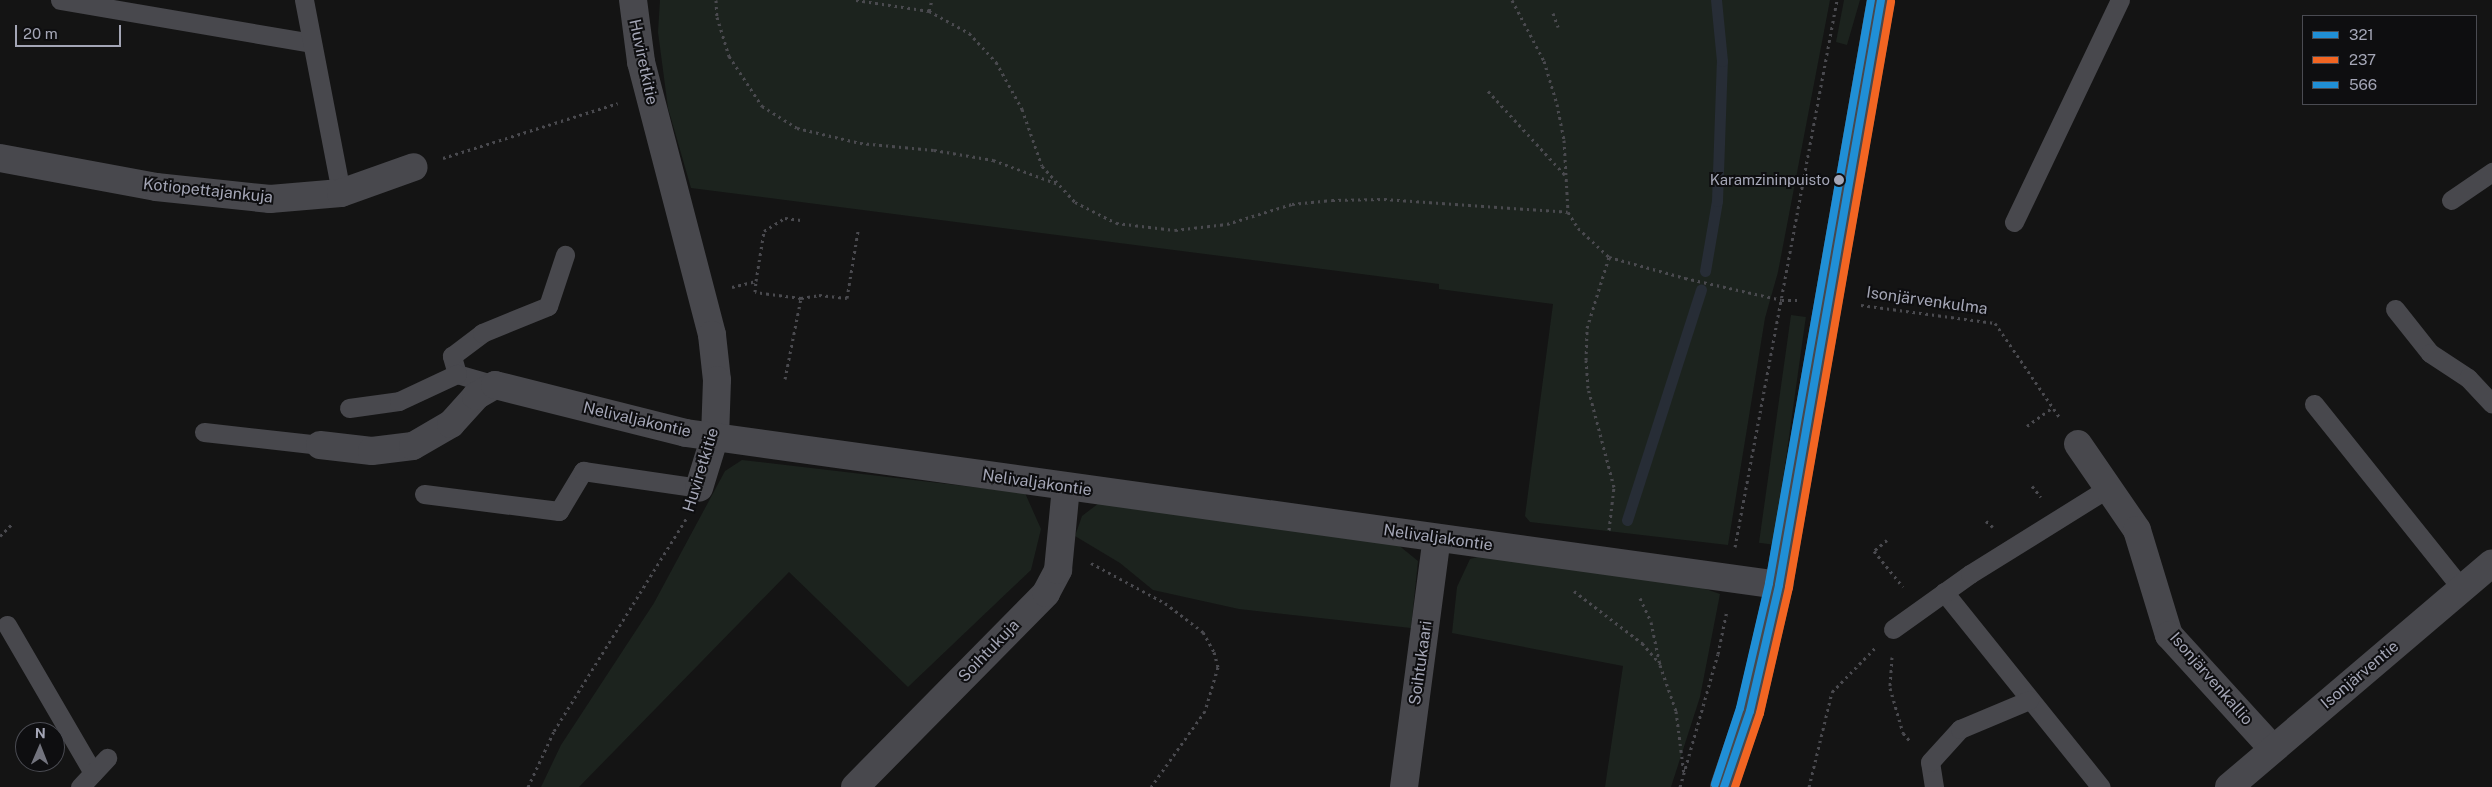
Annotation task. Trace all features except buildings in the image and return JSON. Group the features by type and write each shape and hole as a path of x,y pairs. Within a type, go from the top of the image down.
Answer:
{"street":[{"name":"Huviretkitie","path":"633,0 638,45 649,93 712,335 717,380 715,436 699,488"},
{"path":"1724,787 1750,711 1779,585 1881,0"},
{"name":"Kotiopettajankuja","path":"0,158 156,187 270,200 340,193 414,167"},
{"path":"320,445 372,452 413,446 451,424 476,396 495,385"},
{"name":"Nelivaljakontie","path":"495,385 686,433 1066,487 1733,577 1779,585"},
{"name":"Isonjärvenkallio","path":"2078,444 2137,530 2169,635 2274,749"},
{"name":"Soihtukuja","path":"855,787 1046,593 1058,570 1066,487"},
{"name":"Soihtukaari","path":"1404,787 1438,538"},
{"name":"Isonjärventie","path":"2229,787 2492,563"}],"lane":[{"path":"60,0 311,43"},
{"path":"304,0 340,193"},
{"path":"2014,222 2120,0"},
{"path":"2451,200 2492,172"},
{"path":"457,374 452,356 482,333 548,306 566,254"},
{"path":"2395,309 2430,353 2468,378 2492,404"},
{"path":"349,408 399,401 457,374 495,385"},
{"path":"2314,404 2462,589"},
{"path":"204,432 320,445"},
{"path":"424,494 559,511 583,471 699,488"},
{"path":"1893,629 1944,592 2108,488"},
{"path":"1944,592 2029,700 2101,787"},
{"path":"7,624 94,773"},
{"path":"1934,787 1930,762 1960,729 2029,700"},
{"path":"80,787 107,758"}],"path":[{"path":"716,0 717,17 729,56 762,106 797,128 860,143 934,150 993,160 1059,184"},
{"path":"856,0 929,11 969,33 996,62 1022,109 1042,166 1076,202 1116,222 1175,230 1227,224 1292,204 1332,200 1384,199 1568,212"},
{"path":"929,11 932,0"},
{"path":"1512,0 1544,61 1549,78 1564,140 1568,212 1578,228 1609,257 1587,328 1586,360 1588,388 1614,487 1614,511 1606,541 1624,563 1650,622 1660,665 1676,711 1684,774"},
{"path":"1680,787 1718,654 1733,577 1734,556 1838,0"},
{"path":"1553,13 1558,27"},
{"path":"1488,91 1566,176"},
{"path":"414,167 649,93"},
{"path":"801,220 785,218 764,231 755,292 801,298 819,295 848,298 858,231"},
{"name":"Isonjärvenkulma","path":"1609,257 1685,278 1782,300 1830,301 1995,323 2078,444"},
{"path":"785,379 801,298"},
{"path":"2026,426 2053,407"},
{"name":"Huviretkitie","path":"528,787 554,731 674,542 699,488"},
{"path":"0,536 12,524"},
{"path":"1887,540 1874,551 1921,609"},
{"path":"1059,557 1083,560 1165,603 1203,632 1214,652 1218,667 1205,711 1152,787"},
{"path":"1568,587 1642,643 1660,665"},
{"path":"1893,629 1890,688 1903,733 1930,762"},
{"path":"1809,787 1832,692 1893,629"}],"shaded area":[{"name":"Karamzininpuisto","path":"660,0 1830,0 1778,272 1765,318 1728,545 1530,522 1525,516 1553,304 1439,289 1439,284 691,188 668,108 658,32"},
{"path":"1844,0 1860,0 1847,45 1836,42"},
{"path":"1791,315 1806,317 1774,545 1759,543"},
{"path":"742,460 1025,493 1041,529 1031,570 908,687 789,572 579,787 541,787 561,745 654,603 725,471"},
{"path":"1099,503 1397,544 1418,561 1411,628 1239,609 1153,590 1120,563 1075,536 1082,516"},
{"path":"1485,555 1703,588 1720,594 1700,697 1671,787 1605,787 1623,666 1452,633 1457,587 1470,559"}],"waterway":[{"path":"1705,271 1717,201 1722,61 1716,0"},
{"path":"1627,520 1701,290"}],"transit line":[{"name":"566","path":"1715,784 1740,708 1769,583 1871,0"},
{"name":"321","path":"1724,787 1750,711 1779,585 1881,0"},
{"name":"237","path":"1735,787 1760,713 1789,587 1891,2"}],"place":[{"name":"Karamzininpuisto","path":"1839,180"}]}
